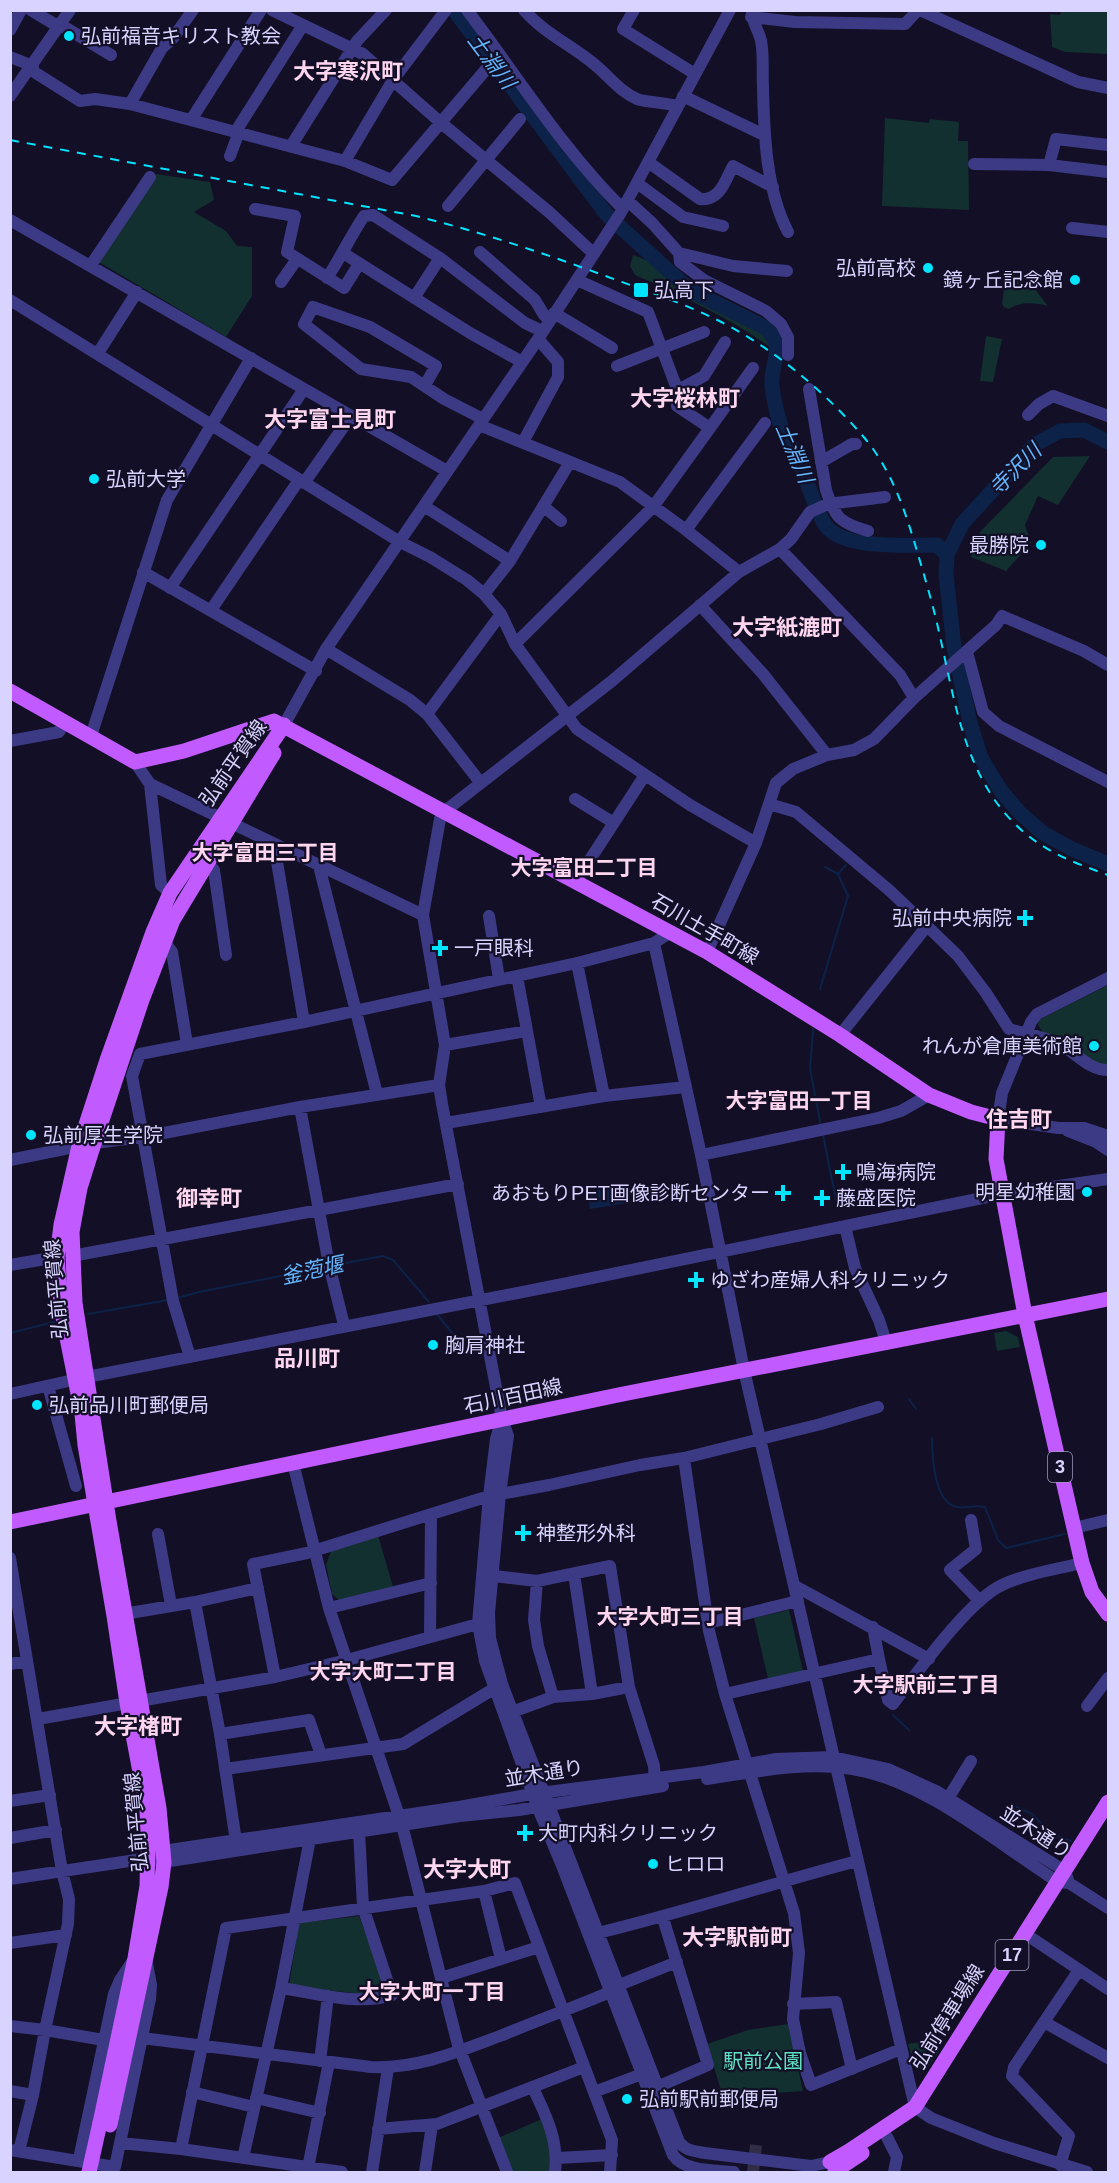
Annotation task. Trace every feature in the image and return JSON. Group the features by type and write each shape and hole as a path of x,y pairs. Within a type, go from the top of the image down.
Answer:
{"main road":[{"path":"10,691 135,762 184,752 274,721 284,725"},
{"name":"石川土手町線","path":"284,725 707,952 840,1035 929,1095 971,1112 998,1119"},
{"name":"弘前平賀線","path":"87,1145 134,982 170,893 226,821 284,725"},
{"name":"弘前平賀線","path":"100,2172 105,2124 140,1958 147,1886 158,1857 159,1808 133,1702 81,1378 62,1307 64,1257 60,1225 87,1145 164,941 186,897 207,863 226,821"},
{"path":"998,1119 996,1159 1025,1315"},
{"name":"石川百田線","path":"10,1522 502,1419 1108,1299"},
{"name":"3","path":"1025,1315 1082,1563 1092,1592 1108,1614"},
{"name":"弘前停車場線","path":"832,2169 887,2137 918,2109 1033,1939 1108,1802"},
{"name":"弘前停車場線","path":"832,2169 849,2151 918,2109 1064,1879 1108,1821"},
{"name":"弘前平賀線","path":"89,2172 105,2124"}],"street":[{"path":"10,30 21,10"},
{"path":"31,10 111,55"},
{"path":"10,96 32,68 70,10"},
{"path":"130,105 162,48 173,38 193,10"},
{"path":"191,120 261,10"},
{"path":"272,10 291,14 303,25 363,54 440,122 549,212 594,254"},
{"path":"291,146 357,41 387,10"},
{"path":"345,161 393,80 446,10"},
{"path":"467,10 535,105 602,189 623,208 652,223 679,253 681,262 704,280 766,311 781,324 788,337 788,355"},
{"path":"524,10 536,24 594,64 620,88 639,100 680,101 764,135"},
{"path":"634,10 623,29 695,74"},
{"path":"284,725 326,649 612,226 730,10"},
{"path":"751,14 795,22 905,24 919,10 1078,82 1108,88"},
{"path":"751,14 761,40 764,135 778,213 788,232"},
{"path":"230,156 238,132 303,25"},
{"path":"10,57 32,68 80,101 95,99 191,120 345,161 392,180 488,67"},
{"path":"448,206 520,119"},
{"path":"1049,165 1056,139 1108,145"},
{"path":"648,162 700,199 706,200 719,193 733,166 773,187"},
{"path":"974,164 1049,165 1108,172"},
{"path":"91,265 150,177"},
{"path":"637,183 683,217 723,226"},
{"path":"255,209 295,216 287,252 344,288 359,264"},
{"path":"327,278 343,253 346,242 364,216 373,215 440,258 525,323 546,326 612,348"},
{"path":"10,220 447,471"},
{"path":"1072,228 1108,232"},
{"path":"480,252 535,300 544,315 558,362 558,377 523,442"},
{"path":"343,253 522,362"},
{"path":"679,253 733,266 788,271"},
{"path":"414,298 440,258"},
{"path":"281,282 297,259"},
{"path":"577,280 648,312 676,386 680,389"},
{"path":"98,354 137,292"},
{"path":"10,300 400,542 430,556 467,580 484,594 501,614 515,644 577,729 690,805 756,843"},
{"path":"425,385 436,366 370,327 313,307 304,324 361,369 411,377 481,422 620,482 739,572"},
{"path":"617,366 704,332"},
{"path":"680,389 704,376 725,342"},
{"path":"91,736 167,500 251,358"},
{"path":"515,644 653,507 753,368"},
{"path":"170,588 304,389"},
{"path":"680,389 677,406 710,428"},
{"path":"809,389 829,504 838,519 848,525 868,531"},
{"path":"1028,415 1039,404 1053,396 1108,416"},
{"path":"211,610 351,416"},
{"path":"686,530 765,423"},
{"path":"821,462 852,444 856,444"},
{"path":"484,594 510,561 570,462"},
{"path":"734,2172 690,2167 677,2161 642,2074 598,1933 541,1799 498,1686 490,1638 488,1575 494,1495 508,1436 502,1419 478,1300 439,1085 445,1045 423,915 440,819 445,811 612,681 739,572 780,549 791,539 812,511 829,504 885,497"},
{"path":"424,506 510,561"},
{"path":"543,506 561,521"},
{"path":"780,549 900,675 914,698"},
{"path":"143,572 316,670"},
{"path":"700,605 763,674 827,755"},
{"path":"427,714 501,614"},
{"path":"707,952 756,843 776,783 793,769 827,755 854,750 874,740 914,698 996,625 1002,616 1084,651 1108,665"},
{"path":"326,649 410,700 427,714 480,782"},
{"path":"967,652 983,712 989,719 1108,783"},
{"path":"10,741 59,732 65,721"},
{"path":"135,762 150,784 161,885 170,893"},
{"path":"576,881 645,775"},
{"path":"150,784 423,915"},
{"path":"575,799 614,823"},
{"path":"769,804 796,813 889,890 958,956 1009,1029 1039,1036 1061,1045 1088,1065 1108,1070"},
{"path":"274,844 304,1022"},
{"path":"207,863 214,870 226,955"},
{"path":"319,866 377,1094"},
{"path":"489,916 499,979"},
{"path":"840,1035 927,926"},
{"path":"190,1357 173,1301 132,1076 140,1054 304,1022 577,963 654,943 671,932"},
{"path":"164,941 172,952 187,1044"},
{"path":"654,943 701,1155 744,1370 901,2049 918,2109 931,2118 994,2143 1087,2172"},
{"path":"577,963 604,1096"},
{"path":"517,976 541,1107"},
{"path":"1108,978 1037,1014 1031,1022 1002,1093 998,1119 1059,1128 1084,1128 1108,1136"},
{"path":"445,1045 527,1031"},
{"path":"10,1161 300,1107 439,1085"},
{"path":"446,1123 604,1096 685,1087"},
{"path":"701,1155 862,1123 901,1111 929,1095"},
{"path":"300,1107 329,1266 344,1325"},
{"path":"1059,1128 1108,1149"},
{"path":"10,1394 1002,1194 1108,1179"},
{"path":"10,1265 458,1185"},
{"path":"845,1226 855,1268 879,1320 886,1342"},
{"path":"48,1386 76,1486"},
{"path":"274,1677 253,1564 316,1551 494,1495 684,1458 821,1424 878,1407"},
{"path":"684,1458 708,1623 725,1695 794,1913 799,1953 793,2019 800,2053 811,2085 901,2049"},
{"path":"293,1463 329,1608 400,1820 460,2051 507,2172"},
{"path":"430,1637 431,1514"},
{"path":"971,1520 976,1549 950,1570 980,1601"},
{"path":"1074,1528 1108,1520"},
{"path":"158,1534 171,1605"},
{"path":"10,1558 14,1602 38,1719 62,1871 69,1899 66,1935 33,2095 15,2150 115,2167 150,1992 140,1958"},
{"path":"873,1627 888,1700 893,1704 980,1601 1001,1586 1082,1563"},
{"path":"488,1575 537,1581 610,1566 629,1687 654,1766 655,1783"},
{"path":"574,1574 592,1694"},
{"path":"488,1575 478,1624 484,1661 512,1712 534,1771 563,1868 679,2142 690,2151 832,2169"},
{"path":"537,1581 534,1620 538,1646 553,1697"},
{"path":"329,1608 431,1583"},
{"path":"795,1586 929,1659"},
{"path":"120,1615 258,1588"},
{"path":"708,1623 798,1601"},
{"path":"195,1602 220,1734 237,1845"},
{"path":"38,1719 274,1677 347,1660 478,1624"},
{"path":"725,1695 879,1659"},
{"path":"10,1664 27,1661"},
{"path":"1088,1706 1108,1678"},
{"path":"225,1770 403,1744 498,1686"},
{"path":"512,1712 553,1697 592,1694 629,1687"},
{"path":"220,1734 309,1720 321,1755"},
{"path":"946,1802 971,1761"},
{"name":"並木通り","path":"10,1879 309,1835 459,1808 541,1799 748,1768 777,1768 834,1762 887,1779 946,1802 1108,1908"},
{"path":"10,1801 50,1795"},
{"name":"並木通り","path":"309,1835 359,1831 400,1820"},
{"path":"10,1838 56,1830"},
{"path":"281,1988 341,1998 380,1999 392,1995 363,1907 359,1831"},
{"path":"243,2158 281,1988 309,1835"},
{"path":"598,1933 663,1918 783,1880 857,1861"},
{"path":"181,2149 226,1928 484,1891 515,1883 612,2140 610,2172"},
{"path":"484,1891 501,1959"},
{"path":"657,2086 708,2065 663,1918"},
{"path":"10,1943 66,1935"},
{"path":"1033,1939 1108,1989"},
{"path":"441,1978 539,1947"},
{"path":"80,2160 104,2040 120,1980 140,1958"},
{"path":"142,2038 388,2068 424,2063 564,2011 677,1962"},
{"path":"1060,2165 1069,2136 1012,2076 1014,2067 1079,1970"},
{"path":"308,2168 320,2113 328,1996"},
{"path":"794,2004 836,2002 852,2069"},
{"path":"1044,2022 1108,2058"},
{"path":"10,2026 104,2040"},
{"path":"378,2129 432,2125 585,2067"},
{"path":"372,2172 388,2068"},
{"path":"594,2092 642,2074"},
{"path":"533,2088 554,2140 557,2158 555,2172"},
{"path":"10,2091 33,2095"},
{"path":"192,2092 320,2113"},
{"path":"425,2172 432,2125"},
{"path":"887,2137 897,2157 894,2172"},
{"path":"120,2143 243,2158 267,2167 342,2172"},
{"path":"557,2158 612,2155"}],"green space":[{"path":"1061,11 1108,11 1108,54 1065,52 1052,47 1050,14 1060,15"},
{"path":"885,118 929,123 930,119 959,122 958,141 968,141 969,210 882,206"},
{"path":"156,174 210,182 214,200 194,212 226,231 237,246 252,247 252,296 226,337 97,261"},
{"path":"633,255 656,266 701,299 753,327 770,343 770,347 721,317 635,275 630,266"},
{"path":"1015,277 1034,288 1048,306 1028,303 1009,309 1004,307 1002,304 1005,281"},
{"path":"986,336 1002,339 993,382 980,381"},
{"path":"1090,456 1058,505 1038,496 1025,525 1031,543 1006,571 971,557 980,532 1053,457"},
{"path":"1108,985 1108,1066 1103,1066 1043,1033 1038,1025 1039,1020"},
{"path":"1006,1331 1018,1337 1020,1347 997,1351 994,1333"},
{"path":"378,1535 393,1587 341,1602 332,1594 326,1565 331,1551"},
{"path":"789,1610 803,1671 768,1679 754,1618"},
{"path":"359,1916 387,1991 372,1995 289,1986 299,1923"},
{"name":"駅前公園","path":"788,2024 803,2091 723,2097 707,2044 748,2030"},
{"path":"927,2041 940,2050 926,2070 915,2068 908,2044"},
{"path":"542,2119 553,2150 551,2172 512,2172 498,2138"}],"water":[{"path":"624,1185 627,1203 590,1209 587,1191"}],"waterway":[{"name":"土淵川","path":"454,10 607,215 690,290 764,327 771,334 777,347 772,386 778,417 826,526 835,534 862,543 937,545 947,555"},
{"name":"土淵川","path":"1108,442 1084,430 1060,431 1034,445 962,524 947,555 946,575 954,647 970,723 981,758 1001,791 1020,813 1043,833 1072,849 1108,864"},
{"path":"838,874 846,865"},
{"path":"820,989 848,896 838,874 825,867"},
{"path":"813,1029 810,1068 821,1127"},
{"path":"823,1135 836,1200"},
{"name":"釜萢堰","path":"335,1265 383,1256 393,1260 429,1302"},
{"name":"釜萢堰","path":"177,1298 326,1267"},
{"name":"釜萢堰","path":"88,1314 168,1300"},
{"name":"釜萢堰","path":"436,1313 467,1351"},
{"name":"釜萢堰","path":"10,1333 54,1322"},
{"path":"909,1399 916,1409"},
{"path":"932,1438 936,1478 943,1497 949,1504 957,1507 985,1507 998,1540 1006,1548 1065,1534"},
{"path":"893,1715 909,1730"},
{"path":"1017,1807 1032,1814 1052,1834 1071,1841"}],"tunnel":[{"path":"753,2172 756,2145"}],"railway":[{"path":"10,140 416,216 442,223 493,237 667,298 714,318 760,344 807,380 835,407 862,435 889,475 907,520 926,581 953,695 971,755 984,783 1001,809 1023,832 1051,851 1108,875"}],"place":[{"name":"弘前福音キリスト教会","path":"69,36"},
{"name":"弘前高校","path":"928,268"},
{"name":"鏡ヶ丘記念館","path":"1075,280"},
{"name":"弘高下","path":"641,290"},
{"name":"弘前大学","path":"94,479"},
{"name":"最勝院","path":"1041,545"},
{"name":"弘前中央病院","path":"1025,918"},
{"name":"一戸眼科","path":"440,948"},
{"name":"れんが倉庫美術館","path":"1094,1046"},
{"name":"弘前厚生学院","path":"31,1135"},
{"name":"鳴海病院","path":"843,1172"},
{"name":"明星幼稚園","path":"1087,1192"},
{"name":"あおもりPET画像診断センター","path":"783,1193"},
{"name":"藤盛医院","path":"822,1198"},
{"name":"ゆざわ産婦人科クリニック","path":"696,1280"},
{"name":"胸肩神社","path":"433,1345"},
{"name":"弘前品川町郵便局","path":"37,1405"},
{"name":"神整形外科","path":"523,1533"},
{"name":"大町内科クリニック","path":"525,1833"},
{"name":"ヒロロ","path":"653,1864"},
{"name":"弘前駅前郵便局","path":"627,2099"}],"district":[{"name":"大字寒沢町","path":"348,71"},
{"name":"大字桜林町","path":"685,398"},
{"name":"大字富士見町","path":"330,419"},
{"name":"大字紙漉町","path":"787,627"},
{"name":"大字富田三丁目","path":"265,852"},
{"name":"大字富田二丁目","path":"584,867"},
{"name":"大字富田一丁目","path":"799,1100"},
{"name":"住吉町","path":"1019,1119"},
{"name":"御幸町","path":"209,1198"},
{"name":"品川町","path":"307,1358"},
{"name":"大字大町三丁目","path":"670,1616"},
{"name":"大字大町二丁目","path":"383,1671"},
{"name":"大字駅前三丁目","path":"926,1684"},
{"name":"大字楮町","path":"138,1726"},
{"name":"大字大町","path":"467,1869"},
{"name":"大字駅前町","path":"737,1937"},
{"name":"大字大町一丁目","path":"432,1991"}],"water label":[{"name":"寺沢川","path":"1015,469"}]}
